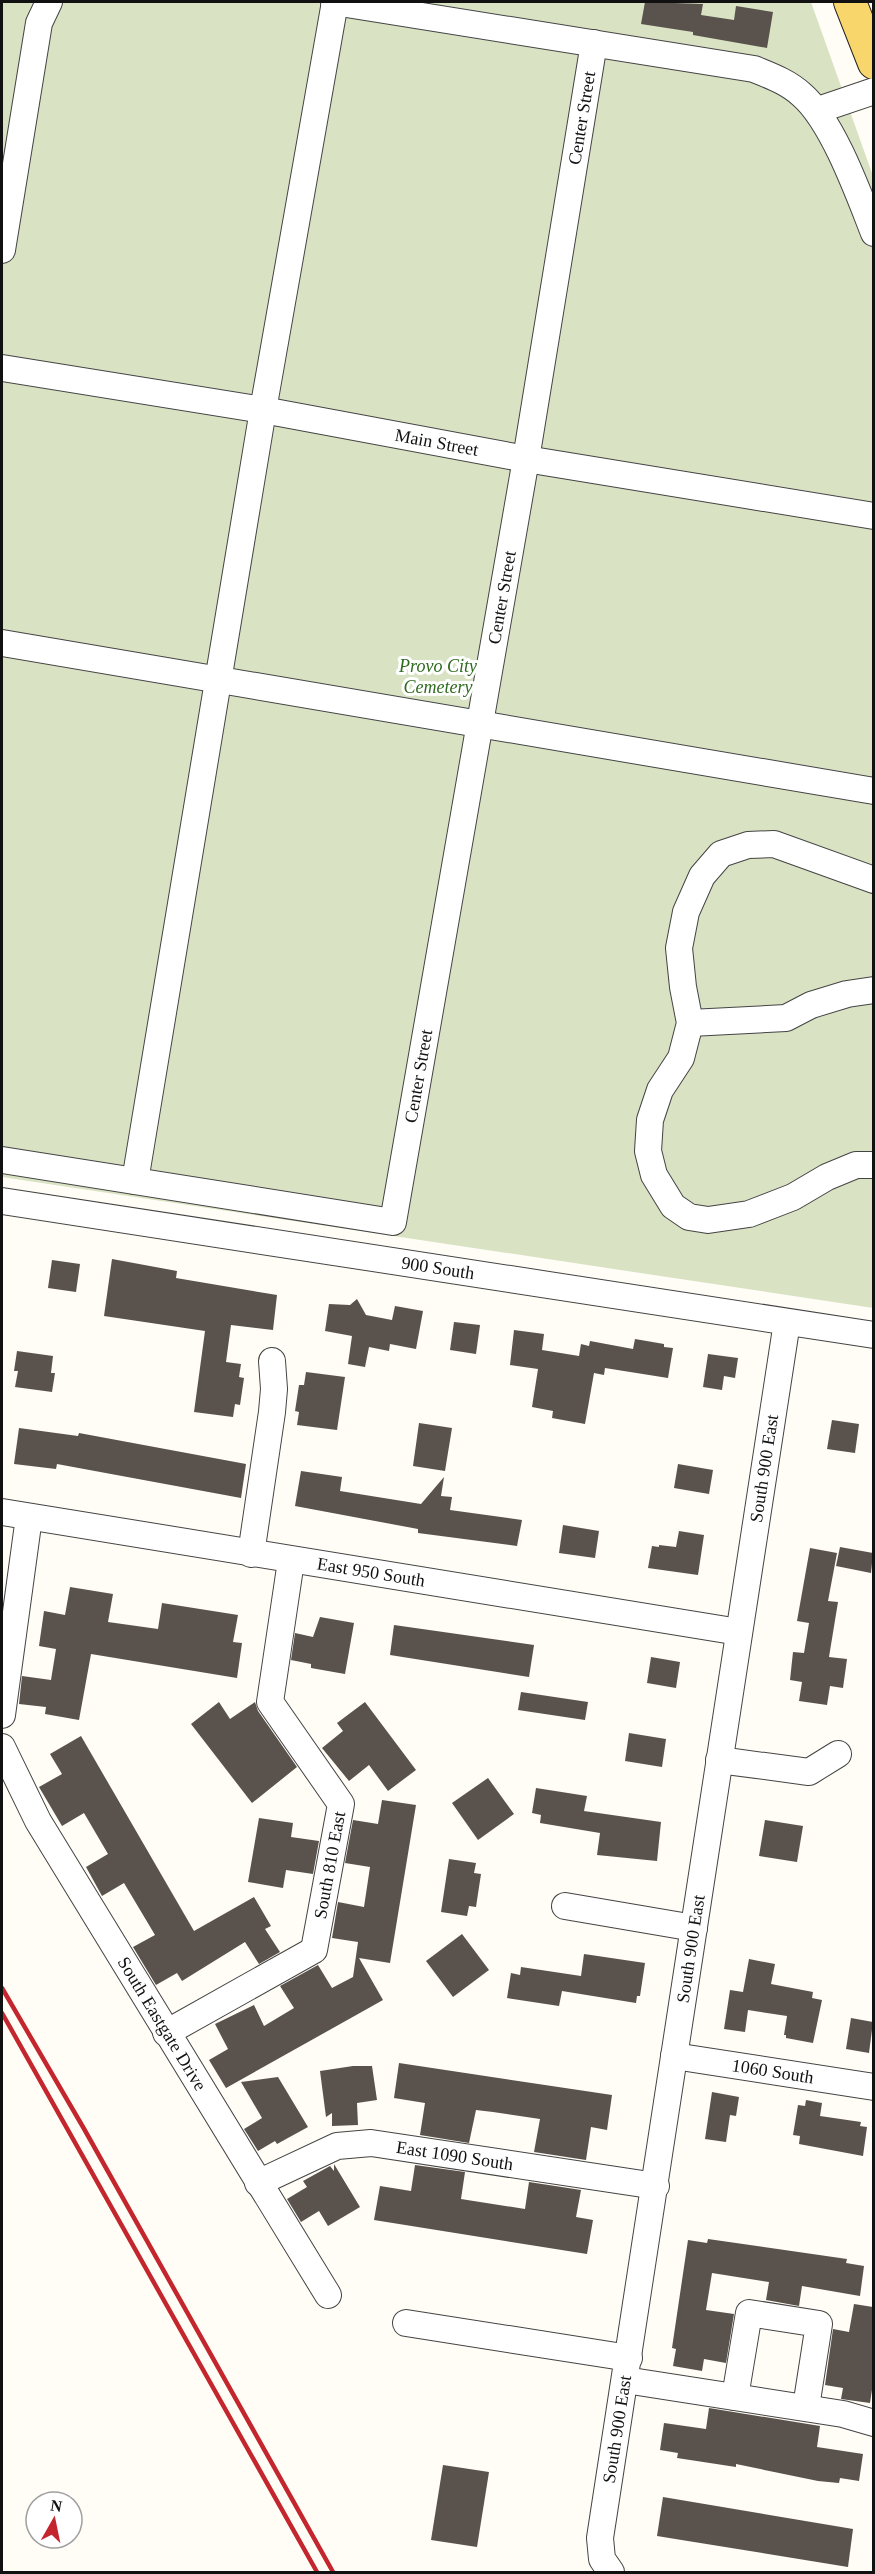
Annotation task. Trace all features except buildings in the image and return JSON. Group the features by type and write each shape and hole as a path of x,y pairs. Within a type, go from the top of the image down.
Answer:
{"main road":[{"path":"850,2 873,63"}],"street":[{"path":"2,250 10,145 39,23 49,2"},
{"path":"2,1160 135,1182 263,410 334,2 754,69 780,79 818,110 858,190 873,233"},
{"name":"Center Street","path":"135,1182 393,1222 526,459 594,43"},
{"path":"818,110 873,91"},
{"name":"Main Street","path":"2,368 263,410 526,459 873,516"},
{"path":"2,643 219,678 873,791"},
{"path":"873,880 774,844 748,845 721,854 702,876 686,912 679,948 690,1023 681,1058 660,1090 650,1120 648,1151 654,1175 673,1206 689,1217 708,1220 749,1214 793,1197 856,1165 873,1165"},
{"path":"690,1023 786,1018 811,1005 847,994 873,990"},
{"name":"900 South","path":"2,1201 873,1335"},
{"name":"South 900 East","path":"611,2572 602,2559 600,2538 656,2186 787,1322"},
{"path":"251,1554 272,1412 274,1389 272,1361"},
{"name":"East 950 South","path":"2,1512 291,1561 739,1632"},
{"path":"2,1715 29,1517"},
{"name":"South 810 East","path":"166,2033 314,1950 340,1804 270,1702 291,1561"},
{"name":"South Eastgate Drive","path":"2,1747 38,1821 328,2295"},
{"path":"719,1760 809,1772 838,1754"},
{"path":"565,1906 694,1928"},
{"name":"1060 South","path":"674,2056 873,2086"},
{"name":"East 1090 South","path":"258,2183 337,2146 371,2143 656,2186"},
{"path":"735,2397 748,2313 819,2324 806,2407"},
{"path":"406,2323 627,2369 735,2397 806,2407 873,2423"}],"green space":[{"name":"Provo City Cemetery","path":"2,2 811,2 873,176 873,1308 2,1177"}],"railway":[{"path":"2,1988 83,2127 333,2572"},
{"path":"2,2013 317,2572"}]}
